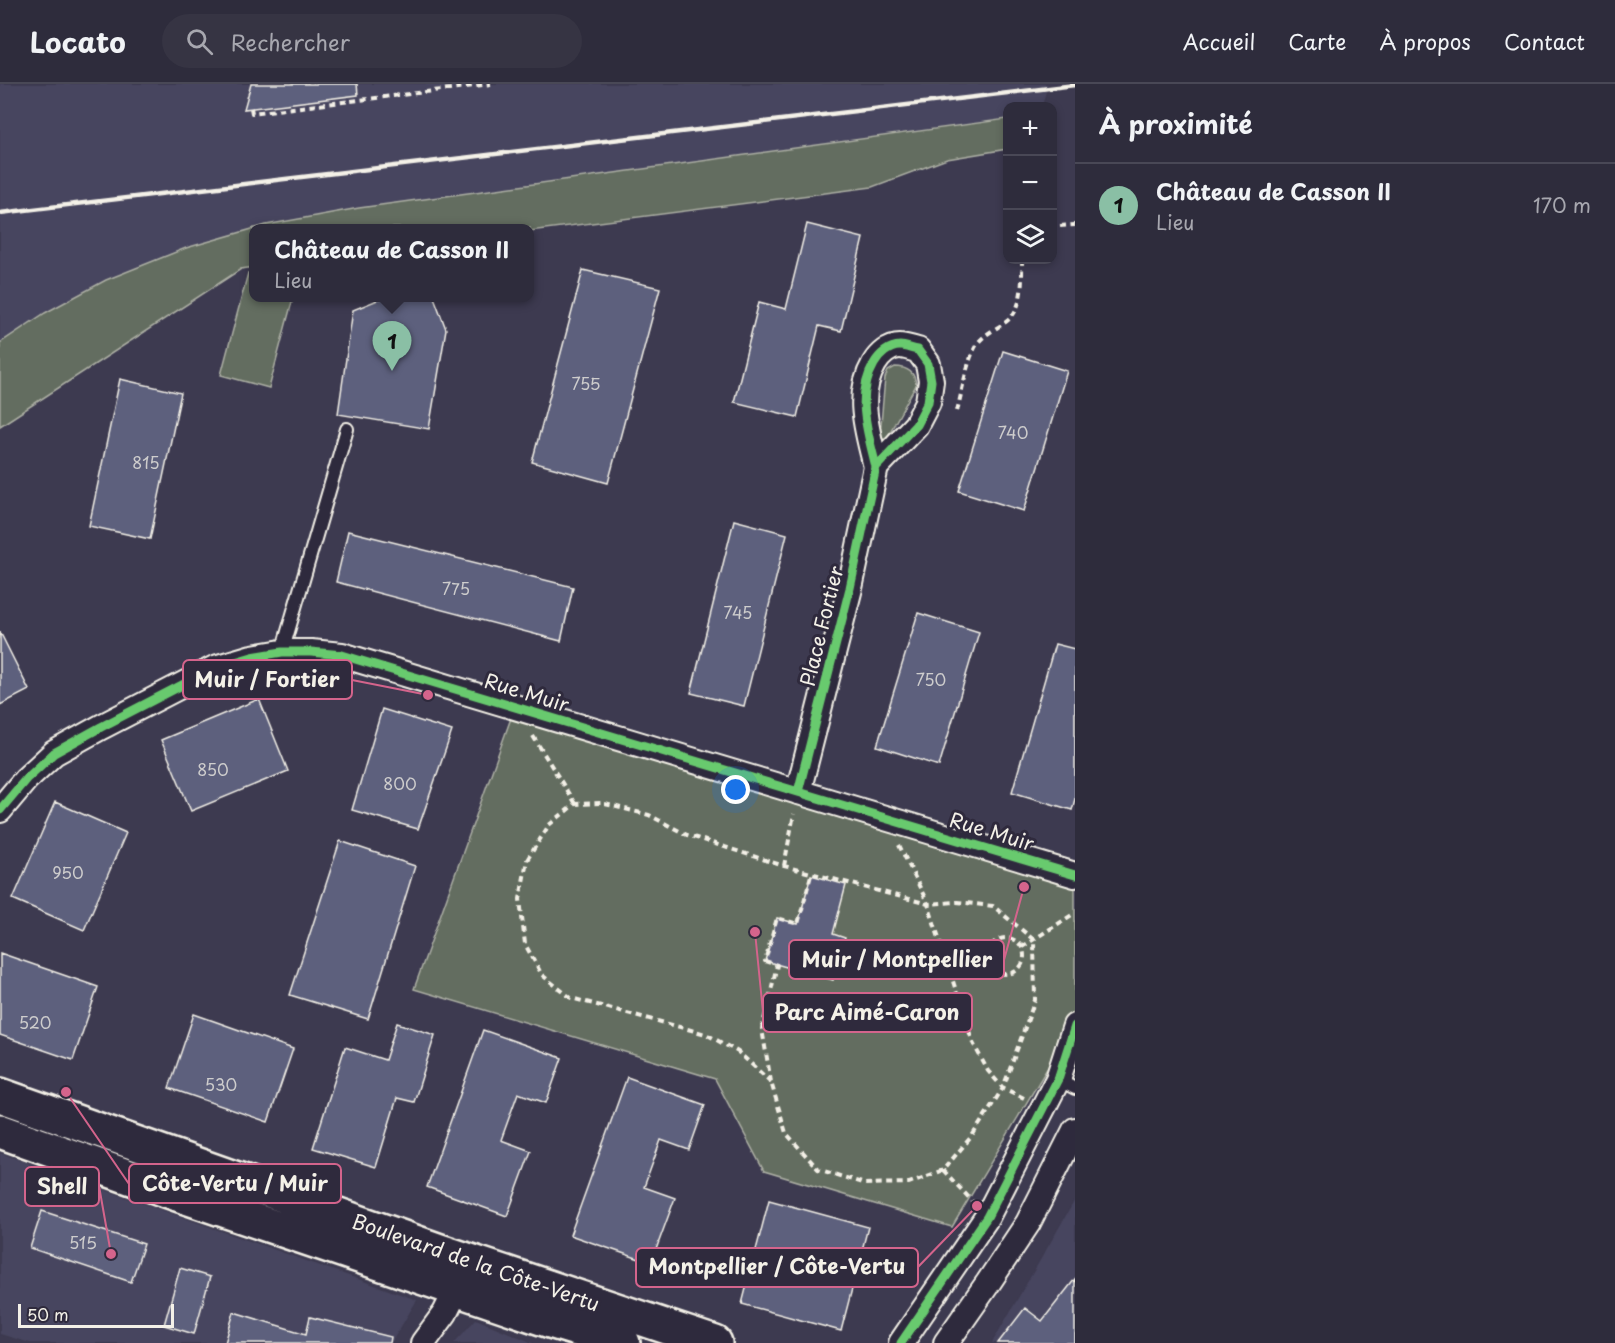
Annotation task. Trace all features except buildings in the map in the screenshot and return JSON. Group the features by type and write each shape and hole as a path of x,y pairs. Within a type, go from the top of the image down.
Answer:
{"main road":[{"name":"Boulevard de la Côte-Vertu","path":"0,1095 450,1255 715,1343"},
{"name":"Boulevard de la Côte-Vertu","path":"0,1131 550,1321 623,1343"}],"street":[{"name":"Place Fortier","path":"798,792 849,588 876,468"},
{"name":"Rue Muir","path":"0,810 26,779 54,753 215,668 252,657 282,652 311,652 342,655 1075,875"},
{"path":"901,1343 987,1217 1066,1083 1075,1026"},
{"path":"946,1343 1028,1223 1075,1130"},
{"path":"423,1343 445,1313 457,1289"}],"lane":[{"path":"282,652 346,429"}],"path":[{"path":"251,108 252,113 490,84"},
{"path":"1060,226 1075,225"},
{"path":"957,411 972,353 979,341 994,328 1009,320 1018,304 1022,287 1022,264"},
{"path":"514,707 575,804"},
{"path":"784,866 798,792"},
{"path":"771,1082 738,1052 706,1034 571,998 542,975 525,944 520,899 526,860 549,825 575,804 601,804 649,815 687,835 784,866 928,904 957,902 993,906 1034,940 1035,1000 1003,1088 972,1136 943,1170 909,1183 865,1184 818,1169 786,1133 771,1082 762,1029 777,964 765,961 777,918 798,924 811,875"},
{"path":"886,818 928,904 973,1043 988,1071 1003,1088 1029,1100"},
{"path":"1022,947 1075,913"},
{"path":"1013,939 1022,947 1024,959 1022,965 1014,973 1002,974 992,968 989,963 989,951 996,941 1013,939"},
{"path":"951,976 989,963"},
{"path":"943,1170 987,1217"}],"shaded area":[{"path":"0,84 1048,84 1043,102 1003,102 1003,120 359,208 271,224 249,224 249,230 186,248 106,280 45,313 0,343"},
{"path":"0,1153 417,1300 391,1343 30,1343 0,1334"},
{"path":"1075,1200 1075,1343 992,1343 1038,1264"},
{"path":"476,1319 533,1343 454,1343"}],"green space":[{"path":"1003,120 1003,150 947,159 872,187 534,230 534,224 271,224 359,208"},
{"path":"249,229 249,268 241,269 0,426 0,343 45,313 106,280 186,248"},
{"path":"248,273 249,302 292,302 269,388 221,375"},
{"path":"895,367 910,371 916,385 886,439 880,436 885,378 888,371"},
{"path":"515,707 1075,875 1075,1022 952,1227 764,1171 715,1079 414,989"}],"railway":[{"path":"0,213 1075,85"}],"cycle path":[{"path":"798,792 850,588 876,467 916,425 928,402 931,381 928,364 918,350 900,346 888,349 876,361 868,376 865,389 865,415 876,467"},
{"path":"0,810 26,779 54,753 215,668 252,657 282,652 311,652 342,655 1075,875"},
{"path":"901,1343 987,1217 1058,1079 1075,1026"}],"place":[{"name":"Château de Casson II","path":"392,371"},
{"name":"Muir / Fortier","path":"428,695"},
{"name":"Muir / Montpellier","path":"1024,887"},
{"name":"Parc Aimé-Caron","path":"755,932"},
{"name":"Côte-Vertu / Muir","path":"66,1092"},
{"name":"Montpellier / Côte-Vertu","path":"977,1206"},
{"name":"Shell","path":"111,1254"}]}
